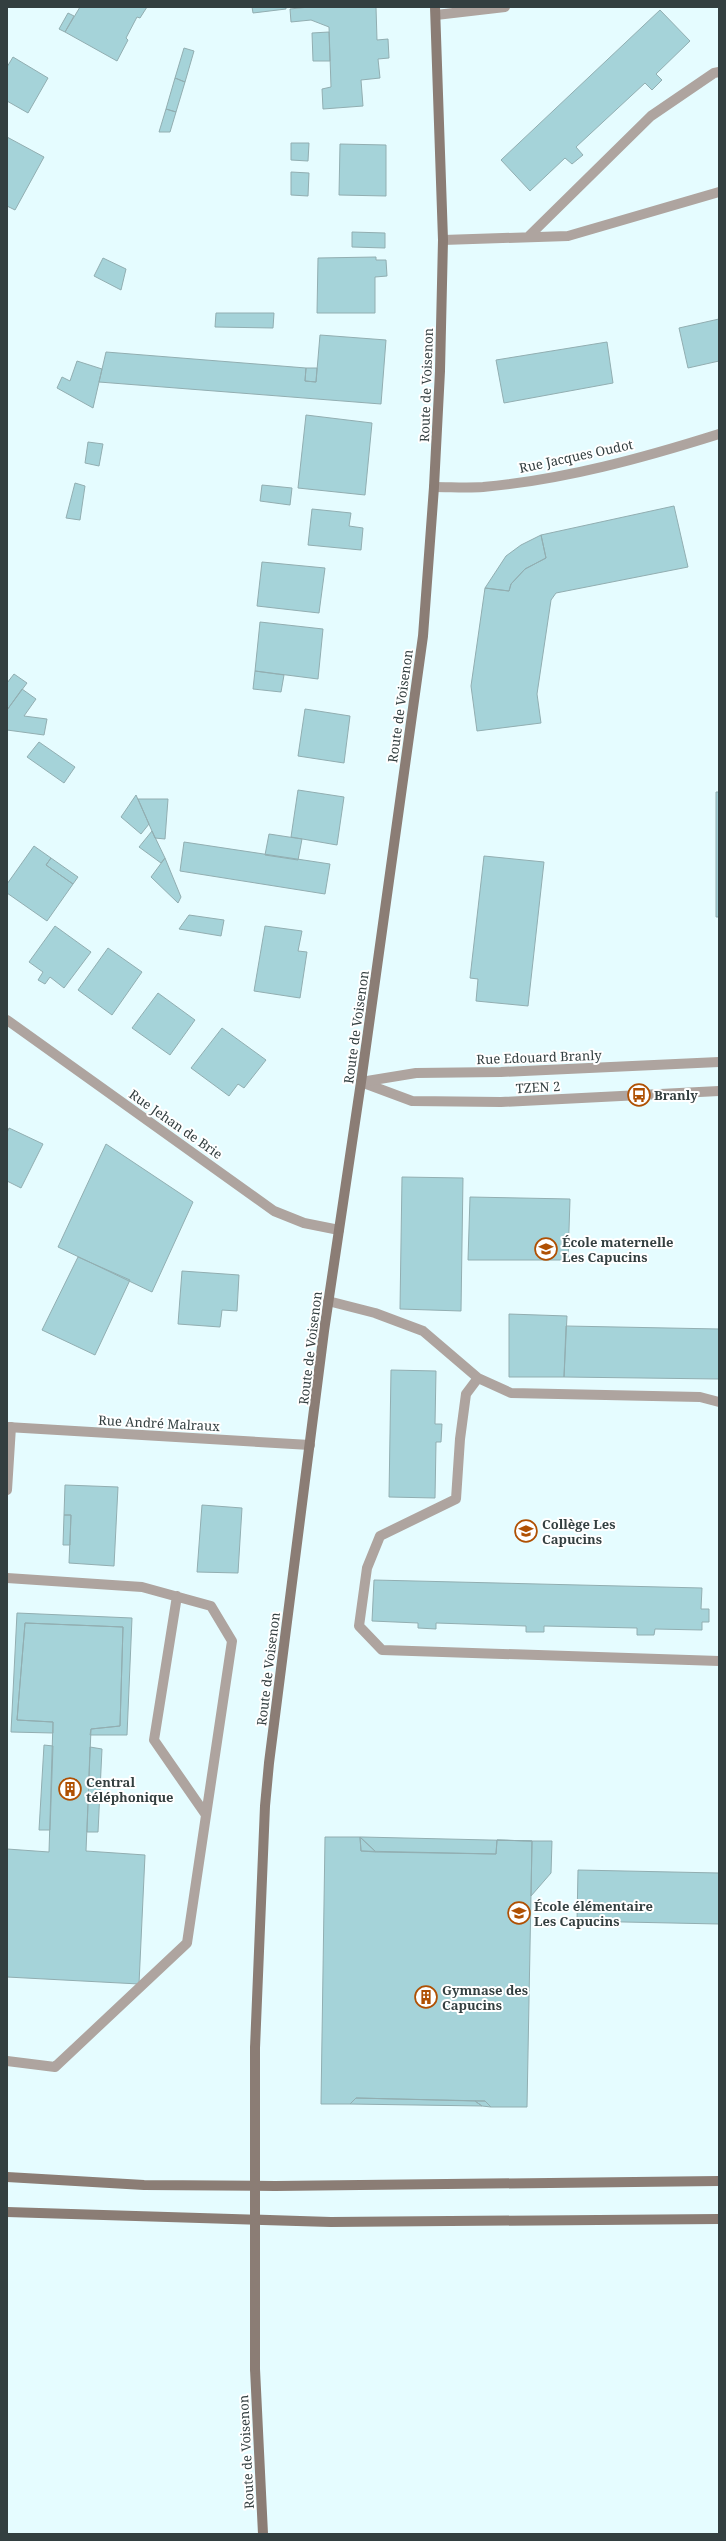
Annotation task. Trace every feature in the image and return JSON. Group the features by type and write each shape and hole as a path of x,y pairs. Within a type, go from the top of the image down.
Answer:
{"street":[{"path":"436,11 505,7"},
{"name":"Route de Voisenon","path":"263,2534 255,2369 256,2048 266,1792 328,1301 361,1082 423,636 434,487 443,240 436,11"},
{"path":"528,237 651,116 714,73 719,72"},
{"path":"443,240 568,236 719,192"},
{"name":"Rue Jacques Oudot","path":"434,487 483,487 550,477 671,449 719,434"},
{"name":"Rue Jehan de Brie","path":"7,1020 274,1211 304,1224 339,1230"},
{"name":"Rue Edouard Branly","path":"361,1082 416,1073 502,1072 719,1062"},
{"name":"TZEN 2","path":"361,1082 412,1101 501,1102 719,1091"},
{"path":"328,1301 375,1313 423,1331 478,1378 511,1393 700,1397 719,1402"},
{"path":"478,1378 466,1394 460,1439 456,1499 380,1536 366,1568 359,1626 382,1650 719,1661"},
{"path":"7,1490 9,1427"},
{"name":"Rue André Malraux","path":"9,1427 310,1445"},
{"path":"7,1578 142,1587 177,1596 211,1606 232,1641 187,1943 55,2067 7,2061"},
{"path":"177,1596 154,1740 206,1815"},
{"path":"7,2177 144,2185 275,2186 719,2181"},
{"path":"7,2212 331,2222 719,2219"}],"building":[{"path":"80,7 147,7 140,18 137,17 126,38 128,40 117,61 65,32"},
{"path":"252,7 286,7 286,9 253,13"},
{"path":"309,7 376,7 377,40 388,39 389,58 378,59 380,78 361,80 363,106 323,109 322,89 331,87 329,27 311,20 291,22 290,9"},
{"path":"660,10 690,41 656,74 662,80 652,90 645,83 576,147 583,155 572,164 565,158 530,191 501,160"},
{"path":"68,13 74,16 65,32 59,29"},
{"path":"329,32 330,61 313,61 312,33"},
{"path":"184,48 194,51 185,82 175,78"},
{"path":"13,57 48,78 28,113 7,101 7,67"},
{"path":"175,78 185,82 176,112 166,109"},
{"path":"166,109 176,112 170,132 159,132"},
{"path":"7,137 44,157 15,210 7,206"},
{"path":"291,143 309,143 308,161 291,160"},
{"path":"340,144 386,145 386,196 339,195"},
{"path":"291,172 309,173 308,196 291,195"},
{"path":"352,232 385,233 385,248 352,247"},
{"path":"376,257 376,260 386,260 387,276 375,277 375,313 317,313 318,258"},
{"path":"103,258 126,269 121,290 94,276"},
{"path":"216,313 274,313 273,328 215,327"},
{"path":"719,319 719,361 688,368 679,328"},
{"path":"320,335 386,340 381,404 99,382 106,352 306,368 305,381 316,382"},
{"path":"607,342 613,383 504,403 496,360"},
{"path":"77,361 102,369 93,408 57,388 62,377 70,381"},
{"path":"306,368 317,368 316,382 305,381"},
{"path":"306,415 372,423 365,495 298,488"},
{"path":"88,442 103,444 99,466 85,463"},
{"path":"75,483 85,486 80,520 66,518"},
{"path":"262,485 292,488 290,505 260,501"},
{"path":"674,506 688,567 556,593 551,600 537,694 541,723 477,731 471,686 485,588 509,591 511,584 525,569 546,558 541,535"},
{"path":"312,509 351,513 349,526 363,528 361,550 308,545"},
{"path":"541,535 546,558 525,569 511,584 509,591 485,588 506,556 521,545"},
{"path":"262,562 325,568 319,613 257,606"},
{"path":"260,622 323,629 318,679 255,671"},
{"path":"255,671 284,675 281,692 253,689"},
{"path":"14,674 27,683 7,710 7,683"},
{"path":"22,689 36,699 24,716 47,719 44,735 7,730 7,710"},
{"path":"305,709 350,716 344,763 298,756"},
{"path":"39,742 75,767 64,783 27,757"},
{"path":"298,790 344,797 337,845 291,837"},
{"path":"716,792 719,792 719,917 716,917"},
{"path":"136,795 149,824 141,834 121,817"},
{"path":"138,799 168,799 165,839 155,838"},
{"path":"152,831 165,858 161,863 139,847"},
{"path":"269,834 302,839 298,860 265,855"},
{"path":"184,842 330,864 325,894 180,871"},
{"path":"34,846 51,858 46,865 73,884 47,921 7,893 7,884"},
{"path":"484,856 544,862 528,1006 476,1001 478,979 470,978"},
{"path":"51,858 78,877 73,884 46,865"},
{"path":"165,858 181,897 178,903 151,877"},
{"path":"189,915 224,920 221,936 179,929"},
{"path":"55,926 91,952 64,988 50,977 45,984 38,980 43,972 29,962"},
{"path":"265,926 302,931 298,951 307,952 300,998 254,991"},
{"path":"108,948 142,972 112,1015 78,990"},
{"path":"158,993 195,1020 170,1055 132,1028"},
{"path":"222,1028 266,1060 244,1088 238,1084 229,1096 191,1068"},
{"path":"9,1128 43,1144 21,1188 7,1181 7,1133"},
{"path":"106,1144 193,1202 152,1292 58,1247"},
{"path":"402,1177 463,1178 461,1311 400,1309"},
{"path":"470,1197 570,1199 568,1260 468,1260"},
{"path":"78,1257 130,1280 95,1355 42,1330"},
{"path":"182,1271 239,1275 237,1311 222,1310 220,1327 178,1324"},
{"path":"509,1314 567,1316 564,1377 509,1377"},
{"path":"566,1326 719,1329 719,1379 564,1377"},
{"path":"391,1370 436,1371 435,1424 442,1424 441,1442 436,1442 435,1498 389,1497"},
{"path":"65,1485 118,1487 114,1566 69,1563 71,1515 64,1515"},
{"path":"202,1505 242,1508 238,1573 197,1572"},
{"path":"64,1515 71,1515 70,1545 63,1545"},
{"path":"374,1580 702,1588 701,1609 709,1609 709,1622 702,1622 702,1630 655,1629 654,1635 637,1635 637,1628 544,1626 544,1632 526,1632 526,1626 436,1623 436,1629 418,1628 418,1623 372,1621"},
{"path":"17,1613 132,1618 127,1735 90,1735 91,1729 120,1726 123,1627 25,1623 17,1720 53,1722 53,1733 11,1732"},
{"name":"Central téléphonique","path":"25,1623 123,1627 120,1726 91,1729 86,1851 145,1855 139,1984 7,1977 7,1849 49,1852 53,1722 17,1720"},
{"path":"44,1745 53,1746 50,1830 39,1830"},
{"path":"90,1747 102,1749 98,1832 87,1832"},
{"name":"Gymnase des Capucins","path":"325,1837 360,1837 361,1851 496,1854 497,1840 532,1841 527,2107 491,2107 485,2101 356,2098 350,2104 321,2104"},
{"path":"360,1837 361,1838 376,1852 361,1851"},
{"path":"360,1837 497,1840 496,1854 376,1852"},
{"path":"532,1841 552,1841 551,1873 531,1896"},
{"path":"578,1870 719,1873 719,1924 577,1921"},
{"path":"356,2098 475,2101 482,2106 350,2104"},
{"path":"475,2101 485,2101 491,2107 482,2106"}],"place":[{"name":"Branly","path":"639,1095"},
{"name":"École maternelle Les Capucins","path":"546,1249"},
{"name":"Collège Les Capucins","path":"526,1531"},
{"name":"Central téléphonique","path":"70,1789"},
{"name":"École élémentaire Les Capucins","path":"519,1913"},
{"name":"Gymnase des Capucins","path":"426,1997"}]}
